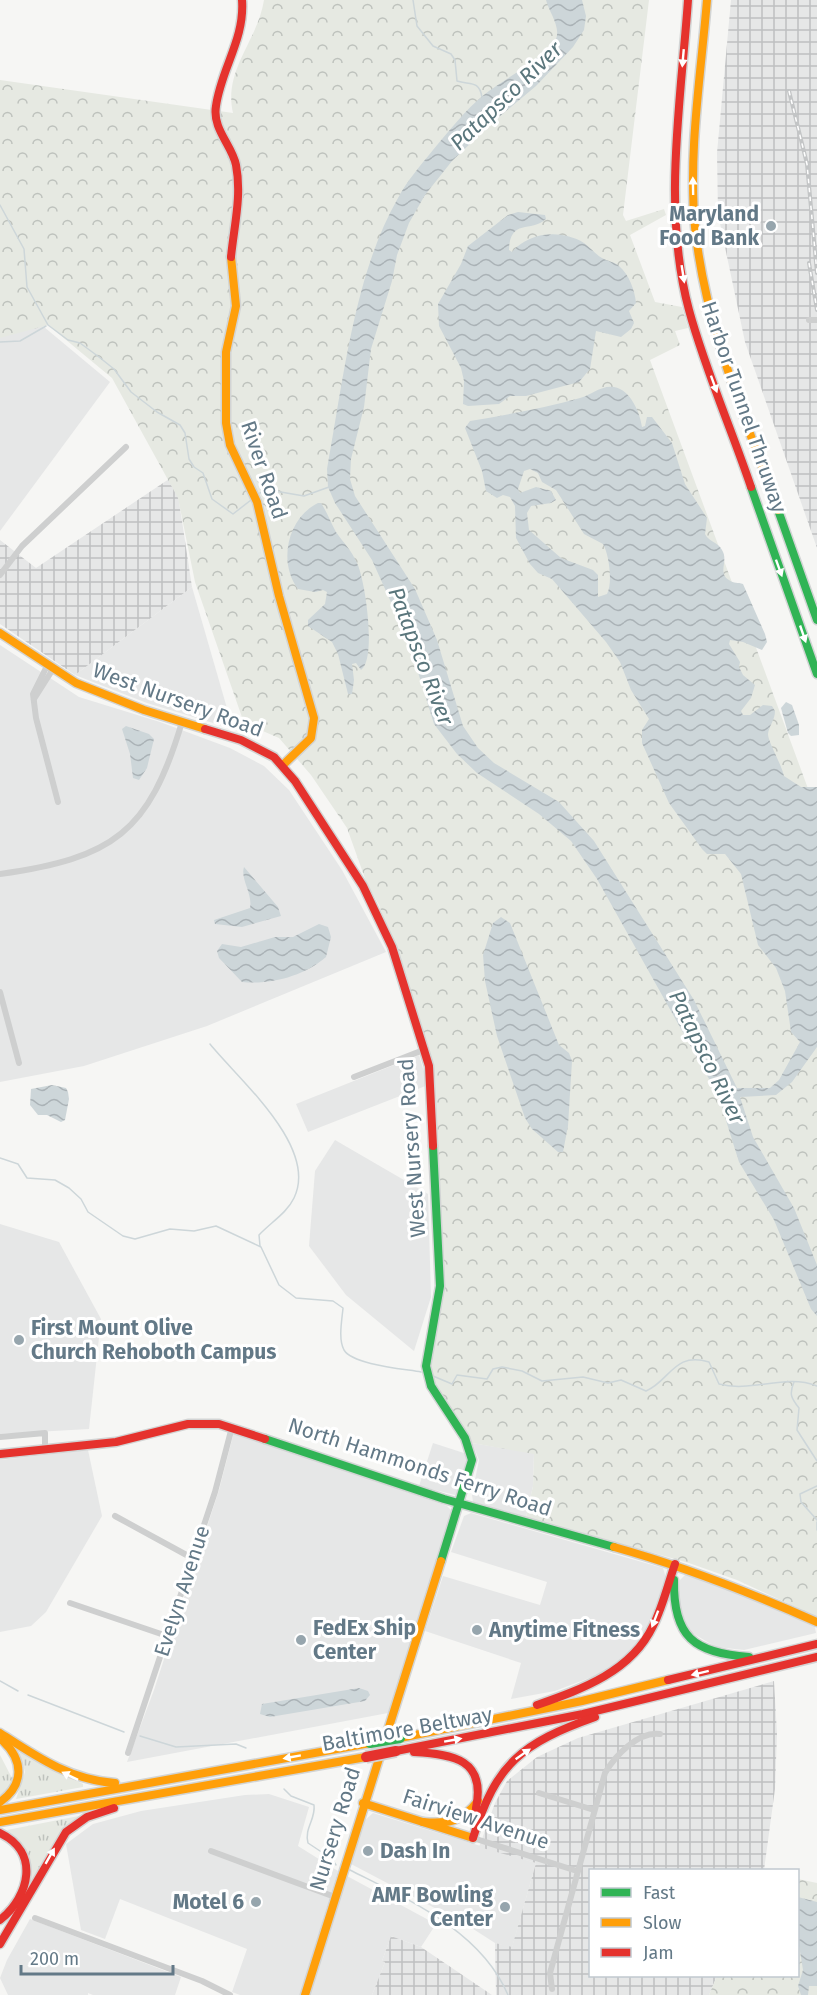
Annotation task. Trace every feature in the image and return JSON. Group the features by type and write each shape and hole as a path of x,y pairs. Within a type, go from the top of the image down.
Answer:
{"main road":[{"name":"River Road","path":"242,0 243,14 237,44 221,83 215,108 218,128 236,163 239,191 232,243 236,306 226,352 226,423 230,445 257,502 282,607 314,718 311,738 283,765"},
{"name":"Harbor Tunnel Thruway","path":"688,0 675,188 679,249 689,309 694,329 817,674"},
{"name":"Harbor Tunnel Thruway","path":"706,0 693,170 695,226 708,306 713,328 817,620"},
{"name":"West Nursery Road","path":"0,633 50,668 93,691 254,745 283,765 351,866 375,907 392,947 426,1049 432,1079 434,1196 440,1279 438,1303 426,1366 431,1386 471,1450 472,1460 460,1504"},
{"name":"North Hammonds Ferry Road","path":"0,1454 116,1442 188,1424 232,1427 460,1504 675,1564 743,1588 817,1622"},
{"name":"Nursery Road","path":"304,1995 363,1803 460,1504"},
{"path":"675,1564 672,1594 674,1615 685,1635 693,1642 725,1656 777,1654"},
{"path":"492,1720 570,1694 599,1679 629,1658 652,1628 675,1564"},
{"name":"Baltimore Beltway","path":"0,1810 492,1720 817,1644"},
{"name":"Baltimore Beltway","path":"0,1822 531,1726 817,1656"},
{"path":"470,1837 489,1790 503,1770 521,1754 577,1724 664,1695"},
{"path":"0,1733 80,1780 99,1784 148,1783"},
{"path":"0,1740 15,1752 20,1773 13,1792 0,1802"},
{"path":"396,1751 445,1754 463,1761 476,1773 480,1788 479,1801 470,1837"},
{"path":"0,1944 56,1845 79,1821 107,1809 217,1783"},
{"path":"423,1822 453,1823 460,1821 479,1801"},
{"name":"Fairview Avenue","path":"363,1803 470,1837"},
{"path":"0,1833 11,1837 21,1846 27,1868 20,1897 12,1910 0,1920"}],"street":[{"path":"809,320 817,320"},
{"path":"0,575 22,546 126,447"},
{"path":"50,668 35,686 34,700 58,802"},
{"path":"0,874 61,864 99,849 118,836 140,815 157,791 172,755 182,722"},
{"path":"0,992 19,1063"},
{"path":"354,1077 426,1049"},
{"name":"Evelyn Avenue","path":"128,1753 215,1492 232,1427"},
{"path":"0,1437 45,1433 45,1449"},
{"path":"115,1516 192,1558"},
{"path":"70,1603 168,1636"},
{"path":"552,1989 550,1973 605,1773 613,1760 644,1736 660,1734"},
{"path":"539,1793 594,1810"},
{"name":"Fairview Avenue","path":"470,1837 577,1870"},
{"path":"211,1851 335,1897"},
{"path":"35,1918 202,1981 230,1995"}],"shaded area":[{"path":"731,0 817,0 817,548 745,342 718,214 717,153"},
{"path":"38,322 110,382 0,531 0,325"},
{"path":"175,475 192,587 75,675 0,624 0,540 36,568"},
{"path":"192,587 233,729 147,703 75,675"},
{"path":"0,645 79,697 160,722 230,748 264,766 289,790 342,870 386,952 207,1026 84,1066 0,1082"},
{"path":"419,1055 428,1085 308,1132 296,1104"},
{"path":"335,1140 428,1194 431,1297 414,1351 346,1295 309,1246 315,1171"},
{"path":"0,1224 59,1242 101,1319 89,1429 0,1434"},
{"path":"234,1432 447,1506 451,1510 452,1517 388,1713 127,1762 154,1690 219,1490"},
{"path":"433,1443 467,1454 467,1467 458,1494 419,1486"},
{"path":"472,1443 534,1453 533,1486 526,1517 473,1502 472,1495 479,1460"},
{"path":"88,1450 102,1516 46,1612 31,1626 0,1632 0,1460"},
{"path":"471,1513 663,1568 666,1578 654,1619 642,1640 621,1661 597,1675 555,1691 511,1699 521,1663 425,1631 443,1576 540,1605 547,1582 451,1552 464,1516"},
{"path":"686,1574 756,1597 814,1623 816,1633 744,1650 716,1647 692,1633 684,1624 678,1608 680,1580"},
{"path":"774,1681 777,1734 775,1789 764,1869 589,1869 589,1977 717,1977 709,1995 496,1995 495,1943 512,1947 536,1863 479,1847 495,1803 507,1781 537,1757 578,1738"},
{"path":"269,1794 309,1807 298,1846 338,1871 300,1995 240,1995 232,1992 247,1949 120,1899 105,1939 81,1930 66,1844 93,1824 141,1811 245,1795"},
{"path":"373,1813 536,1863 512,1948 495,1943 467,1925 351,1864 364,1821"},
{"path":"347,1876 436,1924 421,1947 391,1936 382,1961 385,1962 372,1995 310,1995"},
{"path":"30,1919 181,1977 175,1995 93,1995 88,1993 88,1995 8,1995 0,1978 7,1960"},
{"path":"391,1936 421,1947 492,1995 372,1995 385,1962 382,1961"}],"green space":[{"path":"264,0 649,0 623,215 626,221 664,209 666,215 630,235 655,302 682,307 688,328 675,331 680,345 650,360 817,813 817,1617 737,1580 689,1563 526,1517 533,1486 534,1454 472,1443 434,1385 430,1366 444,1285 438,1196 435,1078 429,1048 379,905 367,884 347,828 311,775 279,738 244,723 195,582 178,498 112,378 48,325 0,338 0,80 233,113 231,97 233,83 261,15"},
{"path":"19,1751 83,1784 83,1787 16,1799 25,1772"},
{"path":"0,1755 13,1780 8,1791 0,1797"},
{"path":"84,1815 27,1893 28,1857 21,1843 7,1830"},
{"path":"799,1879 817,1883 817,1995 709,1995 717,1977 799,1977"}],"water":[{"name":"Patapsco River","path":"546,0 582,0 586,16 584,30 573,47 536,86 452,161 425,195 409,223 397,255 392,281 371,349 364,407 351,459 350,479 355,496 415,589 437,640 463,726 478,748 494,763 559,802 594,841 694,1000 737,1088 770,1088 779,1080 800,1042 791,1032 785,991 776,968 758,945 741,874 725,854 707,854 669,803 642,743 642,730 649,719 631,690 620,662 606,642 552,579 538,573 530,564 516,538 515,506 510,497 503,495 497,498 486,491 482,471 465,428 470,421 553,405 584,397 605,387 614,387 630,397 637,409 642,427 645,426 647,417 652,417 672,443 685,484 707,518 705,534 720,547 724,554 724,574 731,581 743,584 765,634 767,642 762,650 743,642 730,640 729,644 740,662 739,667 743,675 755,685 751,698 741,711 743,715 750,715 763,705 772,706 775,714 768,734 784,776 801,787 817,787 817,1047 792,1082 776,1095 740,1097 753,1137 794,1208 817,1265 817,1316 811,1309 774,1220 739,1162 718,1095 597,879 571,841 539,814 477,773 457,754 434,724 408,640 372,560 335,503 328,487 327,469 352,330 360,294 383,228 410,180 464,114 485,94 535,60 552,45 556,39 557,30","holes":["530,469 538,473 542,482 556,490 584,534 603,544 610,569 607,594 598,597 598,575 593,570 561,558 529,530 527,513 531,506 556,500 551,491 536,487 520,493 518,489 524,471"]},
{"path":"518,212 545,215 546,219 517,230 510,240 509,250 512,252 527,240 556,234 584,243 599,256 617,265 626,273 636,303 629,311 634,323 631,329 621,337 596,331 590,369 579,382 526,396 510,396 499,404 468,406 463,404 464,381 461,368 439,326 438,304 461,264 468,246 508,215"},
{"path":"321,503 336,532 355,559 366,601 368,651 366,663 361,670 356,663 352,664 354,680 352,694 348,694 338,654 332,642 308,626 308,620 325,604 327,592 298,589 288,567 287,554 293,530 307,510"},
{"path":"786,702 792,705 799,725 799,735 791,736 788,733 781,708"},
{"path":"126,726 149,734 154,739 147,768 139,780 133,778 130,754 122,729"},
{"path":"244,867 278,907 281,916 242,927 215,924 214,920 250,908"},
{"path":"501,917 510,923 559,1045 569,1053 572,1061 568,1126 563,1152 558,1152 532,1129 525,1118 497,1036 485,981 483,955 493,923"},
{"path":"319,924 328,927 331,937 326,957 308,969 287,978 253,983 242,982 219,958 217,951 222,944 241,947 275,937 293,937"},
{"path":"52,1085 66,1088 68,1092 65,1120 61,1122 47,1115 38,1115 30,1105 31,1089"},
{"path":"359,1688 368,1691 370,1695 365,1701 270,1717 260,1714 262,1704"},
{"path":"799,1897 817,1902 817,1986 809,1986 808,1995 801,1995 798,1986 803,1970 799,1945"}],"waterway":[{"name":"Patapsco River","path":"413,0 417,26 433,46 451,54 455,60 457,81 473,84 479,88 482,97"},
{"path":"0,205 24,249 27,287 48,325 68,340 80,343 99,357 114,369 131,392 157,412 180,425 185,433 189,459 194,467 203,473 212,499 233,514 251,500"},
{"path":"0,342 20,341 46,326"},
{"path":"260,493 269,490 304,496 329,487"},
{"path":"210,1044 272,1115 286,1136 295,1157 299,1178 294,1198 283,1213 259,1235 260,1246"},
{"path":"0,1158 18,1164 27,1178 55,1180 69,1188 81,1199 88,1212 123,1236 135,1239 170,1229 194,1231 216,1226 261,1247 279,1285 296,1298 333,1301 343,1308 341,1340 344,1350 349,1355 368,1363 421,1372"},
{"path":"433,1376 452,1384 457,1375 487,1379 493,1369 502,1367 522,1371 542,1381 583,1377 608,1383 621,1380 646,1391 680,1364 688,1360 697,1360 709,1362 719,1384 744,1386 793,1381 817,1386"},
{"path":"794,1382 791,1393 799,1408 797,1430 817,1461"},
{"path":"817,1486 800,1494 801,1502 817,1520"},
{"path":"817,1522 817,1530"},
{"path":"0,1681 18,1691"},
{"path":"28,1695 124,1732"},
{"path":"140,1736 176,1747 236,1744 246,1748"},
{"path":"284,1789 291,1796 314,1805 308,1843 332,1859 336,1865"},
{"path":"350,1870 419,1906 462,1935 496,1972 508,1995"}],"railway":[{"path":"789,91 807,164 817,273"},
{"path":"809,263 817,310"}],"traffic: fast":[{"path":"751,487 817,674"},
{"path":"778,510 817,620"},
{"path":"433,1146 440,1286 426,1366 431,1386 465,1438 472,1460 441,1561"},
{"path":"265,1439 444,1499 614,1547"},
{"path":"674,1580 678,1616 690,1638 714,1651 749,1657"},
{"path":"370,1743 400,1738"}],"traffic: slow":[{"path":"707,0 693,170 695,227 700,264 728,371 778,510"},
{"path":"231,257 236,306 226,352 226,423 230,445 257,502 279,596 314,718 311,738 283,765"},
{"path":"0,633 76,683 144,710 205,729"},
{"path":"614,1547 717,1581 817,1622"},
{"path":"305,1995 441,1561"},
{"path":"400,1738 582,1701 668,1680"},
{"path":"0,1733 54,1766 83,1777 115,1783"},
{"path":"0,1802 14,1788 18,1773 15,1757 3,1741"},
{"path":"0,1810 370,1743"},
{"path":"0,1822 366,1757"},
{"path":"423,1822 440,1823 454,1820 466,1813 478,1801"},
{"path":"363,1803 473,1838"}],"traffic: jam":[{"path":"231,257 238,200 238,177 234,158 217,122 216,106 240,28 242,0"},
{"path":"688,0 678,116 676,234 689,310 751,487"},
{"path":"205,729 241,740 274,757 295,781 363,886 392,947 429,1066 433,1146"},
{"path":"0,1454 116,1442 188,1424 219,1424 265,1439"},
{"path":"537,1705 604,1677 632,1656 644,1642 653,1626 675,1564"},
{"path":"668,1680 817,1644"},
{"path":"396,1751 583,1714 817,1657"},
{"path":"473,1838 492,1791 502,1774 515,1759 548,1736 595,1717"},
{"path":"366,1757 396,1751"},
{"path":"414,1752 442,1755 464,1763 476,1779 478,1792 476,1808"},
{"path":"0,1944 66,1832 87,1817 114,1808"},
{"path":"0,1833 13,1841 21,1851 26,1875 24,1887 18,1899 0,1920"}],"place":[{"name":"Maryland Food Bank","path":"771,226"},
{"name":"First Mount Olive Church Rehoboth Campus","path":"19,1340"},
{"name":"Anytime Fitness","path":"477,1630"},
{"name":"FedEx Ship Center","path":"301,1640"},
{"name":"Dash In","path":"368,1851"},
{"name":"Motel 6","path":"256,1902"},
{"name":"AMF Bowling Center","path":"505,1907"}]}
